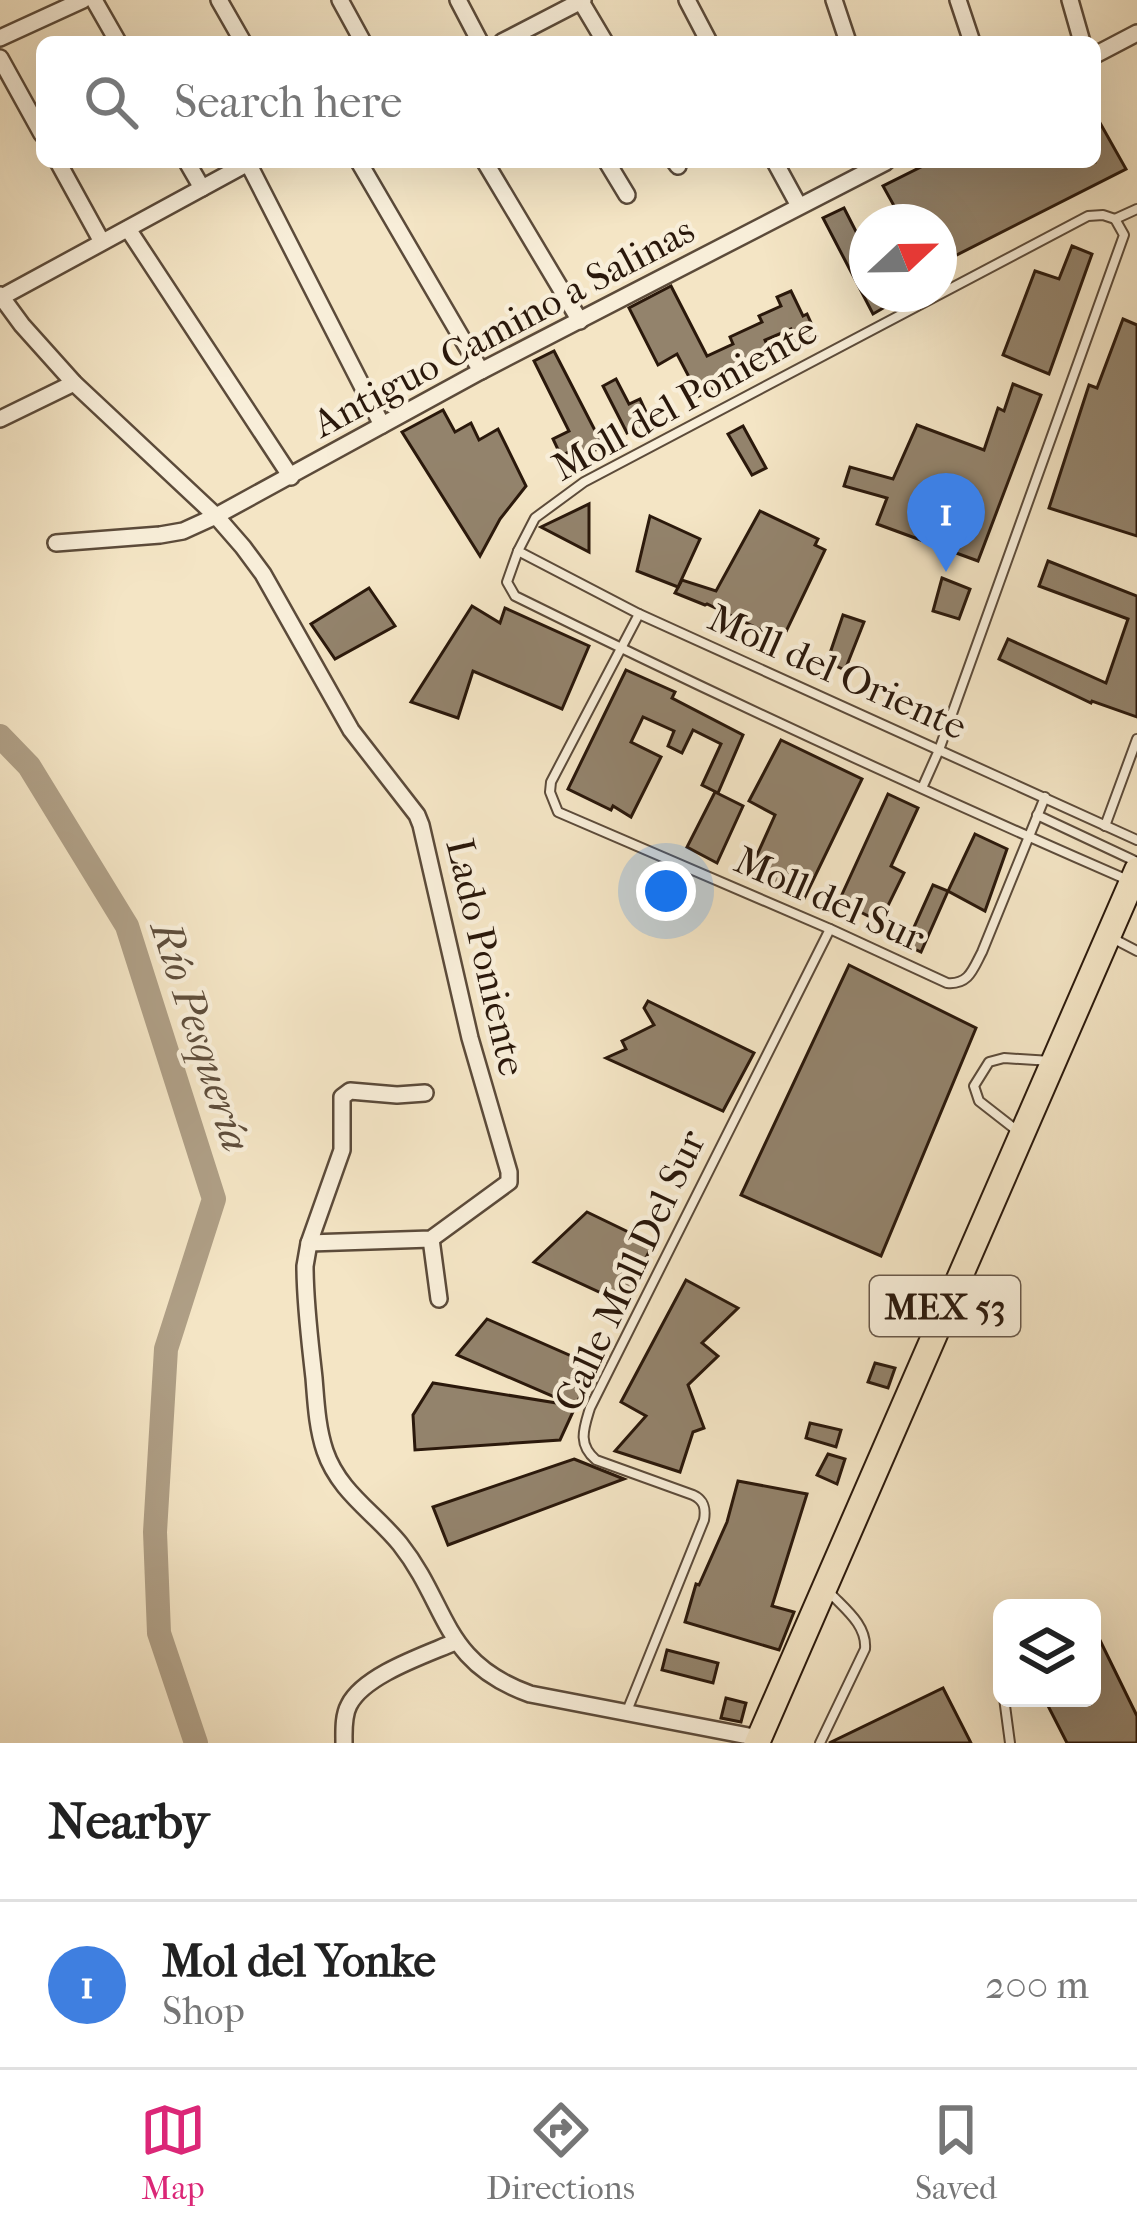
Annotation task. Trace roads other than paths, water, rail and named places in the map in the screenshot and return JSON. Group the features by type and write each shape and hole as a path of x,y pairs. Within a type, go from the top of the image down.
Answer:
{"main road":[{"name":"MEX 53","path":"758,1740 1136,874"}],"street":[{"path":"0,38 83,0"},
{"path":"94,0 115,36"},
{"path":"219,0 240,36"},
{"path":"340,0 360,36"},
{"path":"458,0 477,36"},
{"path":"532,35 581,0 601,36"},
{"path":"687,0 706,36"},
{"path":"834,0 846,36"},
{"path":"958,0 970,36"},
{"path":"1070,0 1080,36"},
{"path":"1101,52 1137,33"},
{"path":"0,58 36,123"},
{"path":"61,168 102,242"},
{"path":"190,168 202,188"},
{"path":"216,516 74,383 0,297 240,168"},
{"path":"252,168 382,425"},
{"path":"363,168 481,371"},
{"path":"489,168 580,321"},
{"path":"611,168 627,195"},
{"path":"778,168 799,206"},
{"name":"Antiguo Camino a Salinas","path":"56,544 183,531 216,516 481,371 874,168"},
{"path":"128,229 291,477"},
{"path":"0,419 74,383"},
{"name":"Lado Poniente","path":"216,516 263,574 351,730 422,825 470,1038 509,1177 504,1187 431,1239"},
{"path":"425,1093 350,1091 342,1097 342,1150 308,1243 308,1322 319,1426 341,1484 407,1554 455,1642 516,1688 758,1740"},
{"path":"308,1243 431,1239 439,1299"},
{"path":"344,1743 349,1704 365,1687 455,1642"}],"lane":[{"path":"923,786 1124,236 1114,219 1137,209"},
{"name":"Moll del Poniente","path":"518,551 535,518 584,482 1088,216 1114,219"},
{"path":"518,551 507,582 511,594 1029,836 1136,874"},
{"name":"Moll del Oriente","path":"518,551 639,614 1137,840"},
{"name":"Moll del Sur","path":"639,614 551,782 558,812 947,983 963,982 982,952 1046,797"},
{"path":"1105,826 1137,739"},
{"path":"1037,815 1136,874"},
{"name":"Calle Moll Del Sur","path":"627,1711 704,1520 705,1507 693,1495 596,1460 586,1450 583,1432 590,1408 830,929"},
{"path":"1107,936 1137,951"},
{"path":"1021,1133 979,1101 974,1086 989,1062 1004,1058 1053,1061"},
{"path":"820,1743 866,1641 862,1628 825,1587"},
{"path":"1005,1707 1010,1743"}],"waterway":[{"name":"Río Pesquería","path":"0,736 29,766 127,926 214,1199 166,1349 155,1532 159,1633 196,1743"}],"place":[{"name":"Mol del Yonke","path":"946,572"}]}
